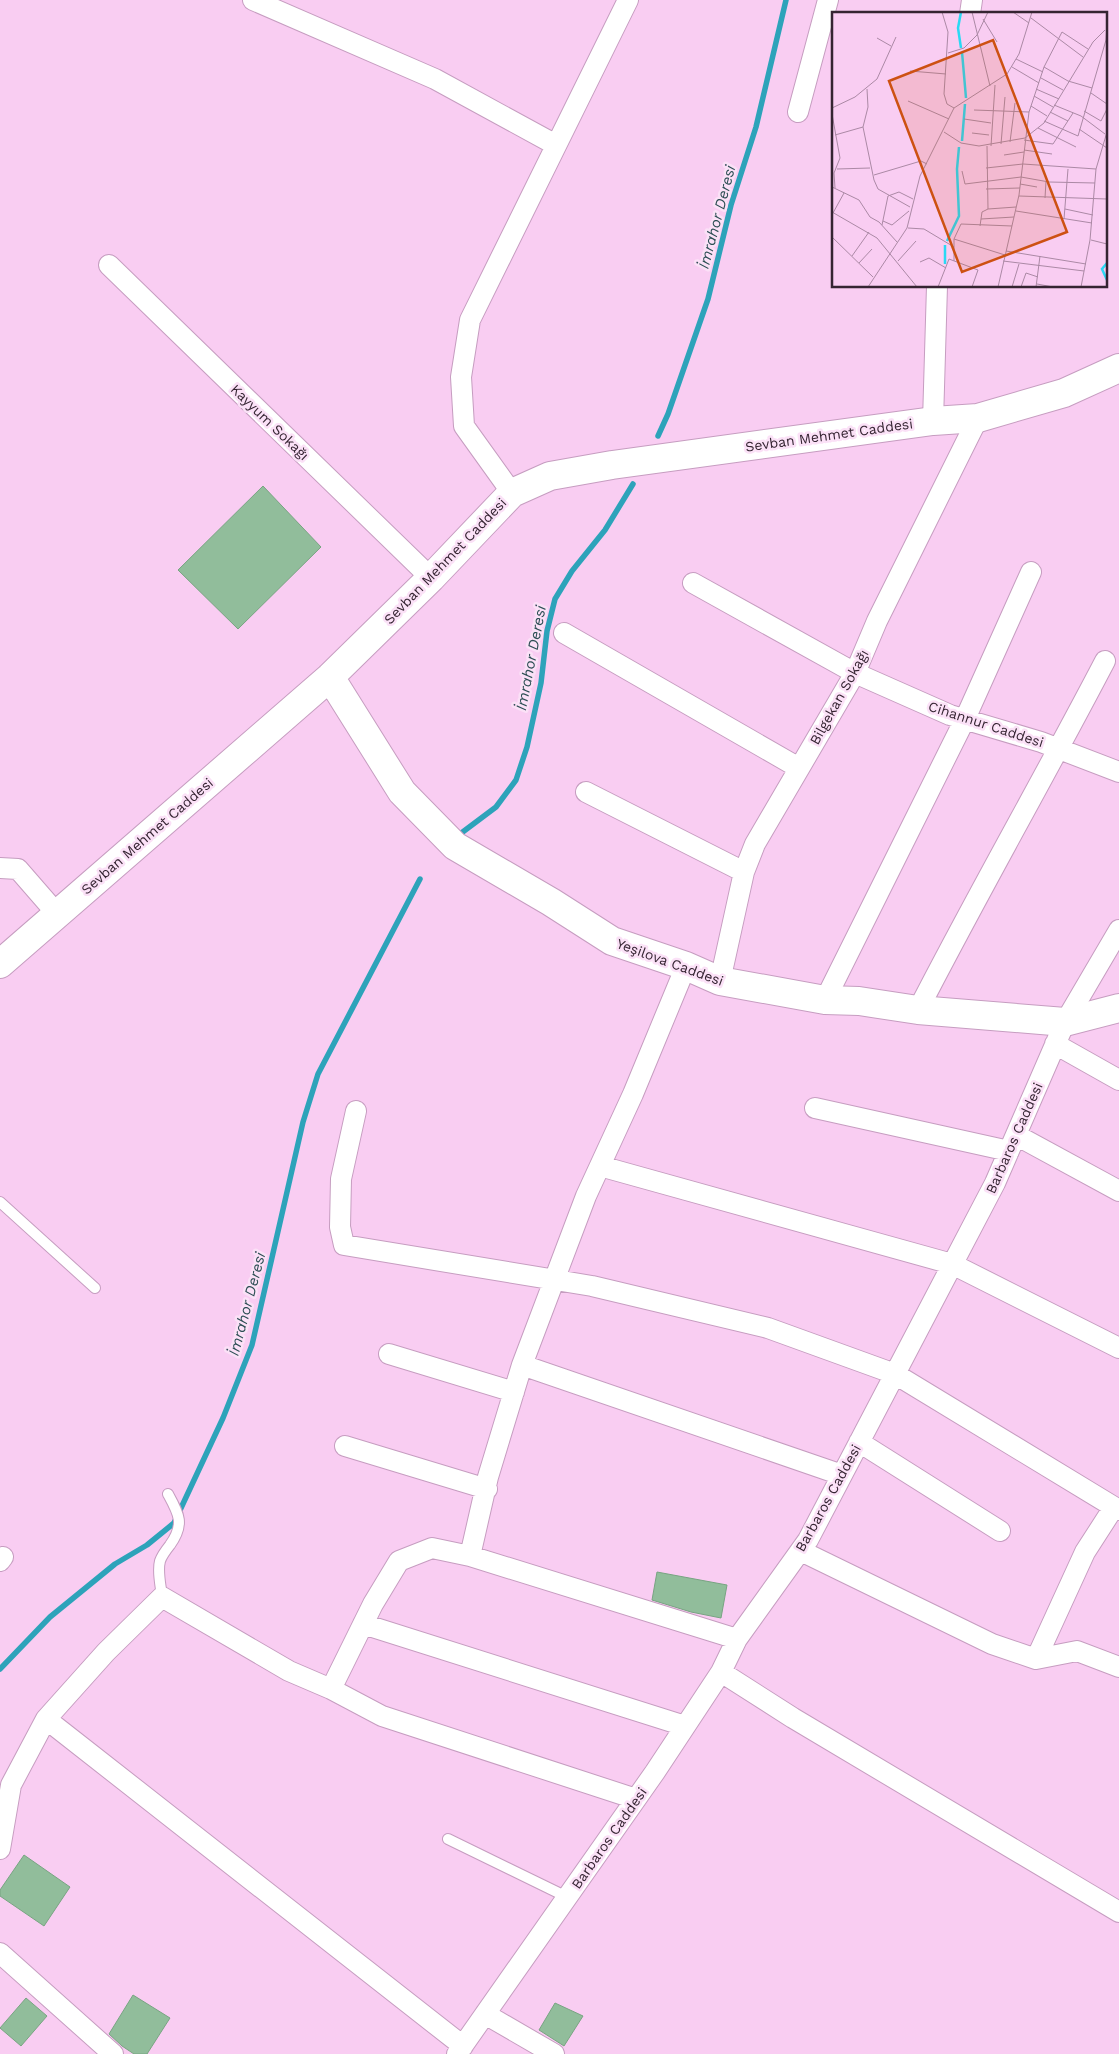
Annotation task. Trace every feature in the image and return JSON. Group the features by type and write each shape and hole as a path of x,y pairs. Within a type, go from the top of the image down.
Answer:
{"main road":[{"name":"Sevban Mehmet Caddesi","path":"0,964 330,677 431,578 512,493 550,476 933,421 978,418 1064,393 1119,368"},
{"name":"Yeşilova Caddesi","path":"330,677 402,792 455,846 551,902 612,941 686,966 720,981 825,1000 859,1001 1060,1033 1119,1008"}],"street":[{"path":"253,0 435,79 556,145"},
{"path":"512,493 464,426 461,377 470,320 628,0"},
{"path":"798,112 828,0"},
{"name":"Kayyum Sokağı","path":"109,266 431,578"},
{"path":"933,421 937,288"},
{"name":"Bilgekan Sokağı","path":"720,981 744,872 755,844 855,673 877,621 978,418"},
{"path":"825,1000 965,719 1031,572"},
{"name":"Cihannur Caddesi","path":"693,582 855,673 950,715 1059,749 1119,772"},
{"path":"564,634 799,768"},
{"path":"918,1010 962,924 1106,661"},
{"path":"586,792 744,872"},
{"path":"0,868 18,869 58,915"},
{"name":"Barbaros Caddesi","path":"460,2050 636,1799 721,1672 737,1638 800,1550 842,1475 995,1183 1060,1033 1119,930"},
{"path":"470,1556 487,1489 488,1477 522,1365 586,1196 633,1094 686,966"},
{"path":"1060,1033 1119,1080"},
{"path":"815,1108 1012,1143 1119,1191"},
{"path":"356,1111 341,1179 340,1227 344,1245 592,1286 768,1328 895,1374 1116,1508 1085,1552 1036,1659"},
{"path":"600,1166 952,1264 1119,1348"},
{"path":"389,1354 514,1392"},
{"path":"522,1365 842,1475"},
{"path":"859,1442 1000,1530"},
{"path":"345,1446 487,1489"},
{"path":"331,1689 363,1624 399,1561 432,1548 470,1556 737,1638"},
{"path":"800,1550 992,1644 1036,1659 1077,1651 1119,1667"},
{"path":"0,1849 5,1779 46,1719 106,1652 162,1597 289,1671 331,1689 382,1716 636,1799"},
{"path":"363,1624 685,1726"},
{"path":"721,1672 793,1718 1119,1912"},
{"path":"46,1719 460,2050"},
{"path":"0,1953 113,2054"},
{"path":"484,2014 554,2054"}],"lane":[{"path":"0,1202 95,1288"},
{"path":"162,1597 159,1572 160,1560 176,1535 180,1518 168,1494"},
{"path":"448,1839 567,1897"}],"building":[{"path":"263,486 321,547 238,629 178,570"},
{"path":"657,1572 727,1585 721,1618 691,1612 652,1600"},
{"path":"24,1855 70,1887 44,1926 0,1896 0,1890"},
{"path":"133,1995 170,2018 147,2054 134,2054 109,2034"},
{"path":"26,1998 47,2016 21,2046 0,2028"},
{"path":"555,2003 583,2016 564,2046 539,2030"}],"waterway":[{"name":"İmrahor Deresi","path":"658,436 668,414 708,299 731,205 756,127 786,0"},
{"name":"İmrahor Deresi","path":"460,834 496,807 516,780 527,747 541,683 547,631 555,599 572,571 605,530 633,484"},
{"name":"İmrahor Deresi","path":"0,1669 50,1617 115,1564 147,1545 174,1523 223,1418 252,1345 303,1122 318,1074 420,879"}]}
